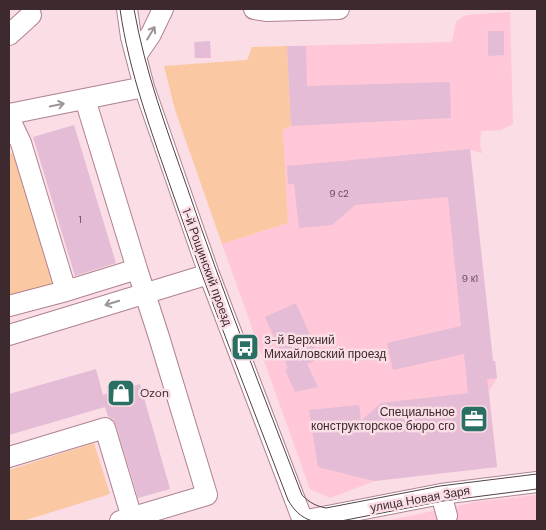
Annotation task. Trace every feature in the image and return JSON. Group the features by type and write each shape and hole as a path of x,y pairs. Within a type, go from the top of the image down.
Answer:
{"street":[{"name":"1-й Рощинский проезд","path":"127,9 144,87 209,274 303,521"},
{"path":"136,56 151,34 163,9"},
{"path":"254,9 266,11 339,9"},
{"path":"9,35 31,15"},
{"path":"66,291 15,145 9,114 144,87"},
{"path":"9,457 105,428 126,519 207,495 85,99"},
{"path":"9,306 137,270"},
{"path":"9,335 209,274"},
{"name":"улица Новая Заря","path":"303,521 341,518 441,494 537,482"},
{"path":"441,494 447,516"}],"shaded area":[{"path":"510,12 513,124 501,130 481,131 480,144 482,153 470,150 493,361 495,361 497,378 489,391 497,467 375,481 330,498 310,489 222,244 288,223 283,130 291,126 287,46 452,42 456,22 462,17"},
{"path":"287,46 291,126 283,130 288,223 222,244 175,110 164,66 247,60 252,47"},
{"path":"17,152 56,285 9,299 9,154"},
{"path":"94,443 110,494 23,521 9,521 9,470"},
{"path":"537,495 537,521 386,521 475,502"}],"building":[{"path":"488,31 504,31 504,55 488,56"},
{"path":"210,41 211,58 195,58 194,42"},
{"path":"287,46 306,46 307,86 450,82 451,118 291,126"},
{"path":"74,125 116,263 75,276 33,137"},
{"path":"470,149 493,361 495,361 497,378 487,379 497,467 374,481 318,467 309,410 359,405 361,421 381,403 468,393 464,354 393,370 387,343 461,326 448,197 355,205 332,225 299,228 294,184 288,184 287,166"},
{"path":"296,303 320,358 307,364 318,387 295,392 285,370 288,368 265,317"},
{"path":"96,369 103,395 140,384 170,489 138,498 116,425 113,419 108,416 105,407 9,435 9,394"}],"tram line":[{"path":"120,9 129,56 149,126 215,309 288,500 298,513 312,521"},
{"path":"134,9 157,101 201,229 302,495 313,504 326,508 440,486 537,474"},
{"path":"341,521 443,501 537,489"}],"place":[{"name":"3-й Верхний Михайловский проезд","path":"245,347"},
{"name":"Ozon","path":"121,393"},
{"name":"Специальное конструкторское бюро сго","path":"474,419"}]}
